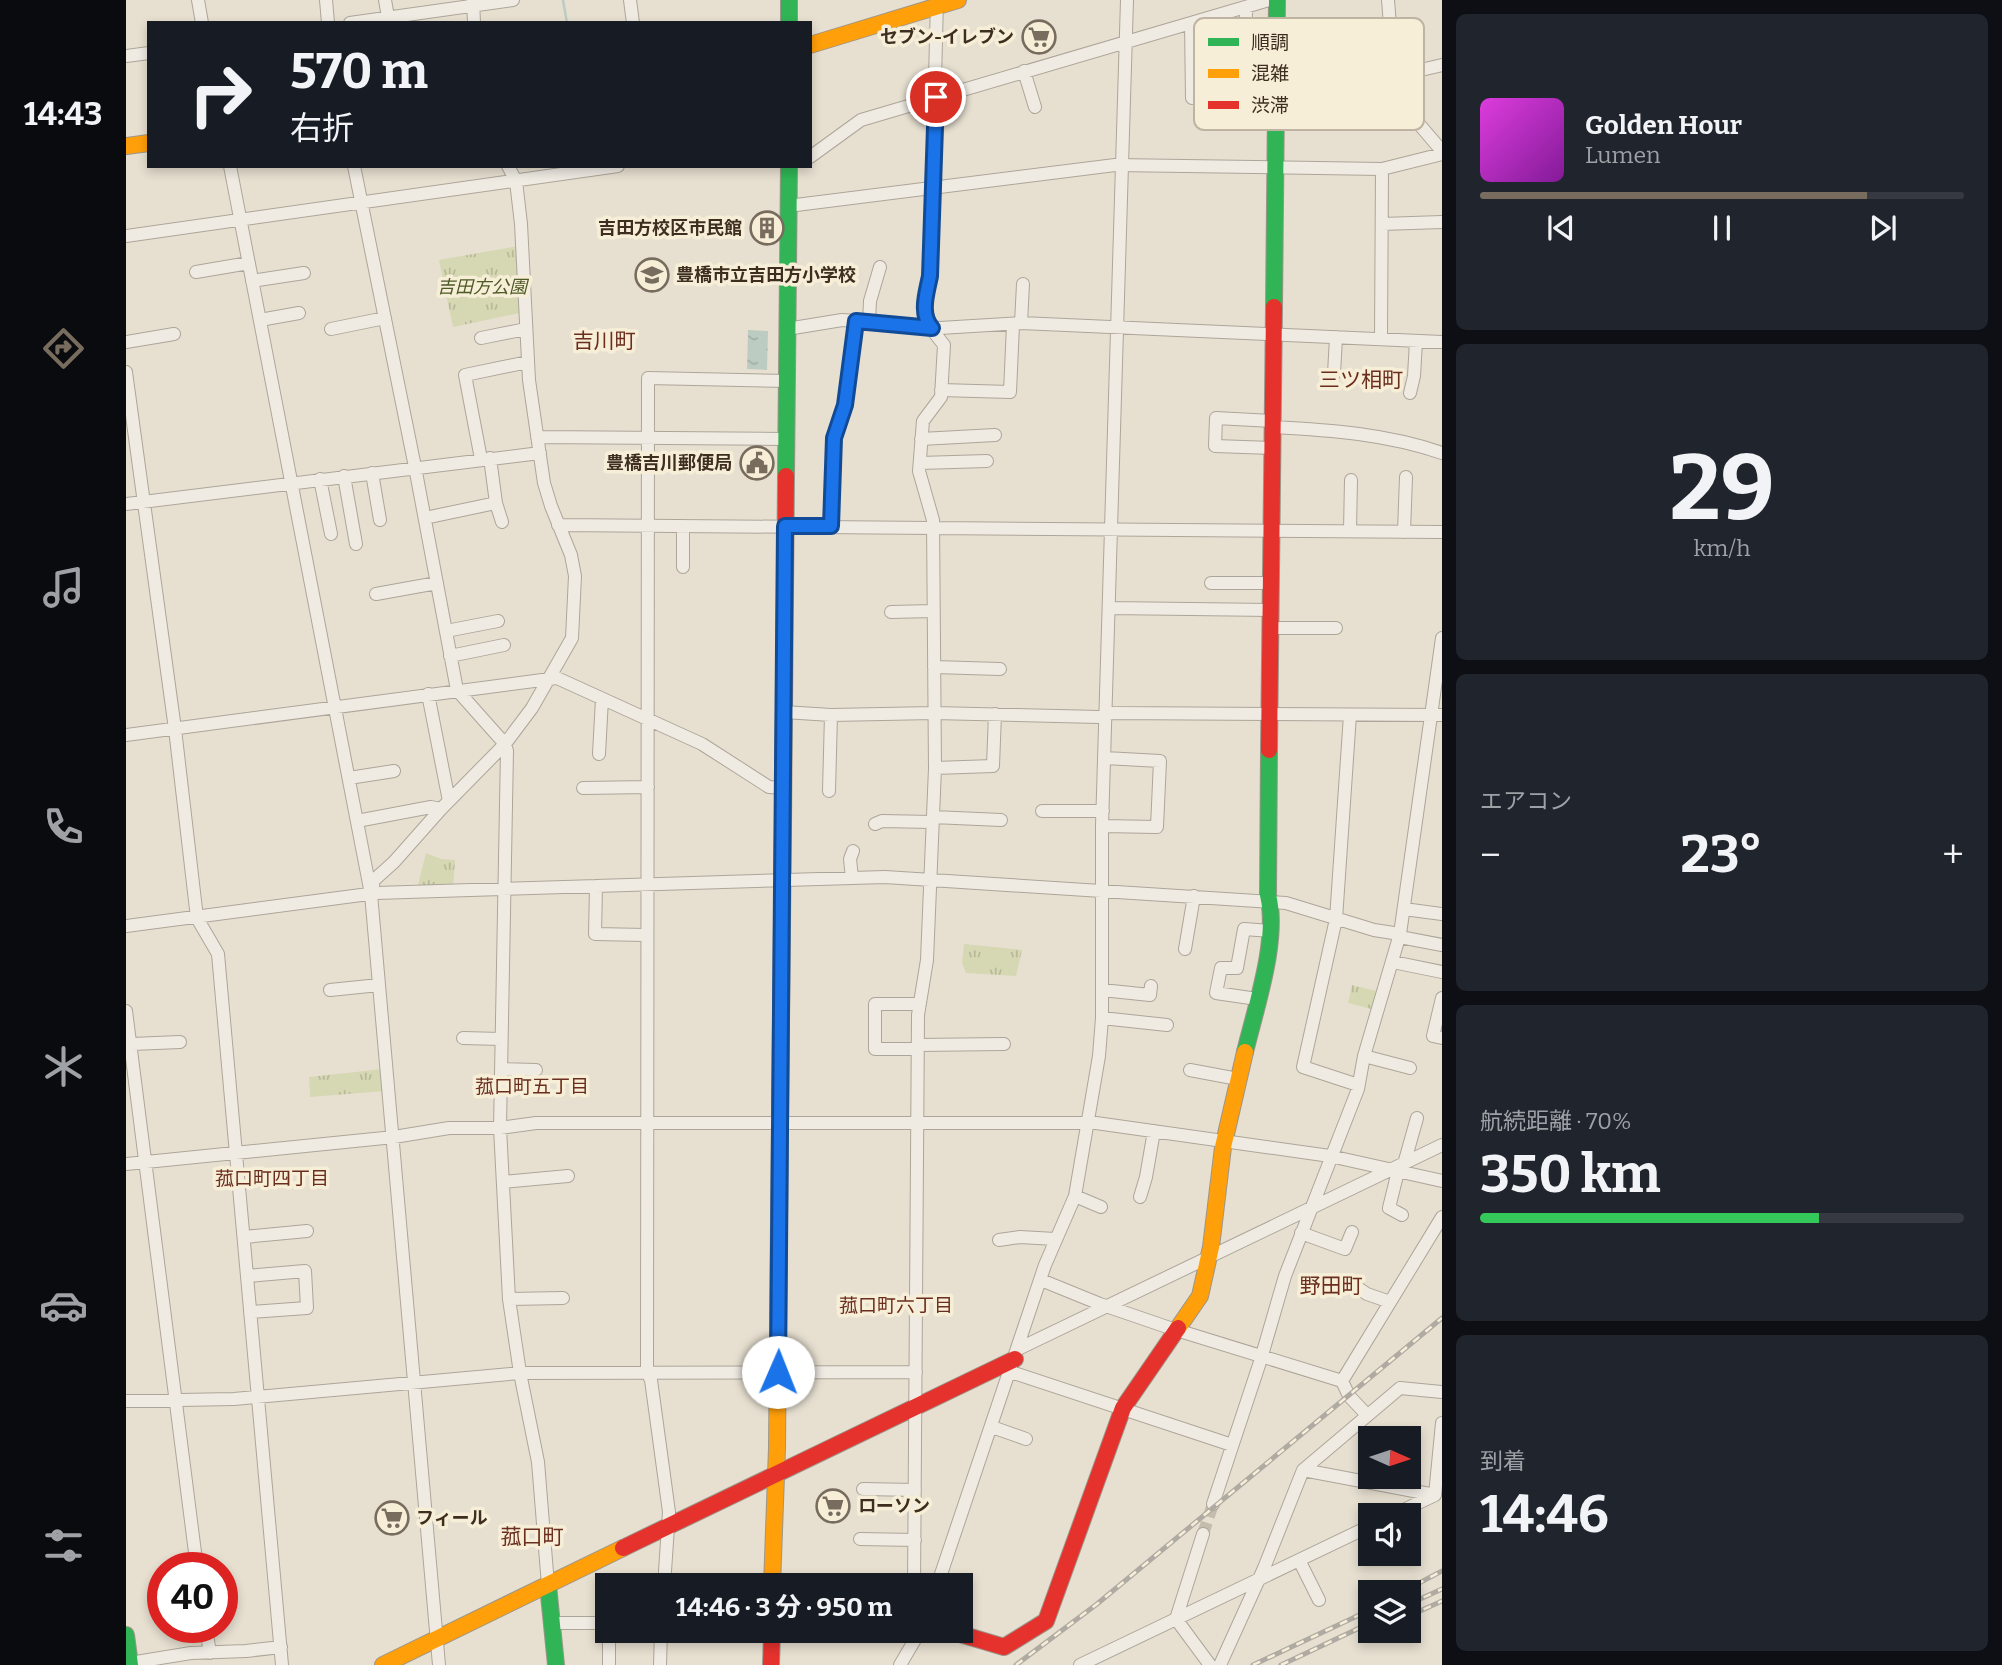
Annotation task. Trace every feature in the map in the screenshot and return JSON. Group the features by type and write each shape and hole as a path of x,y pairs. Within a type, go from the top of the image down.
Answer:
{"street":[{"path":"198,0 202,21"},
{"path":"326,0 328,21"},
{"path":"386,0 388,17"},
{"path":"363,21 388,17 419,6 427,13 473,3 513,0"},
{"path":"630,0 633,21"},
{"path":"789,0 789,21"},
{"path":"812,44 937,3 958,0"},
{"path":"941,1573 1055,1239 1075,1196 1099,1056 1102,1018 1102,826 1127,0"},
{"path":"1208,18 1269,0"},
{"path":"1278,0 1278,18"},
{"path":"1388,0 1390,18"},
{"path":"473,3 474,21"},
{"path":"914,1573 918,1047 932,881 935,768 933,520 919,471 923,421 941,397 944,345 926,322 925,311 930,276 937,3"},
{"path":"1246,7 1246,18"},
{"path":"812,156 861,120 1194,22"},
{"path":"1191,23 1192,98"},
{"path":"126,56 147,53"},
{"path":"1424,69 1442,65"},
{"path":"1024,71 1035,107"},
{"path":"973,1638 1004,1647 1046,1621 1123,1408 1200,1296 1209,1257 1224,1141 1271,931 1270,715 1276,130"},
{"path":"788,206 1122,165 1381,169 1442,153 1423,130"},
{"path":"126,146 147,143"},
{"path":"230,168 371,894 439,1665"},
{"path":"354,168 457,690 505,744 507,751 500,1128 509,1299 520,1373 538,1462 556,1665"},
{"path":"371,894 374,880 505,744 550,678 572,638 575,576 571,555 544,483 528,362 521,224 516,181 509,168"},
{"path":"126,236 604,168"},
{"path":"773,1573 777,1472 789,168"},
{"path":"1381,169 1381,339"},
{"path":"1382,224 1442,222"},
{"path":"196,272 249,263"},
{"path":"831,526 834,438 845,405 862,322 880,267"},
{"path":"252,281 304,273"},
{"path":"941,390 1010,392 1023,284"},
{"path":"260,320 299,313"},
{"path":"331,329 385,318"},
{"path":"787,329 842,320 932,328 1017,324 1442,342"},
{"path":"481,338 526,329"},
{"path":"126,342 174,334"},
{"path":"1334,374 1336,337"},
{"path":"1410,393 1416,341"},
{"path":"502,522 465,376 528,362"},
{"path":"126,372 175,729 197,918 218,954 282,1665"},
{"path":"665,1573 670,1512 653,1393 647,1372 648,378 787,381"},
{"path":"1273,448 1215,446 1216,418 1353,433 1385,438 1442,453"},
{"path":"921,439 995,435"},
{"path":"537,437 786,439"},
{"path":"126,504 540,453"},
{"path":"920,463 987,461"},
{"path":"372,472 380,520"},
{"path":"344,476 356,544"},
{"path":"1404,531 1406,477"},
{"path":"320,479 331,534"},
{"path":"1350,531 1351,480"},
{"path":"425,518 496,503"},
{"path":"558,525 1442,532"},
{"path":"682,567 683,526"},
{"path":"376,594 437,583"},
{"path":"1211,583 1272,583"},
{"path":"1109,608 1271,610"},
{"path":"891,611 933,611"},
{"path":"446,631 498,621"},
{"path":"1271,628 1336,628"},
{"path":"1213,1504 1278,1296 1358,1085 1400,936 1437,716 1442,638"},
{"path":"450,656 504,645"},
{"path":"934,667 1000,669"},
{"path":"126,735 557,678 721,754 769,787 784,788"},
{"path":"428,694 445,805"},
{"path":"599,754 602,699"},
{"path":"784,712 831,715 934,713 1099,717 1106,713 1437,716"},
{"path":"935,768 993,766 995,714"},
{"path":"829,791 831,715"},
{"path":"1350,715 1336,919 1303,1067 1358,1085"},
{"path":"1102,826 1157,827 1159,787 1160,761 1105,758"},
{"path":"349,778 394,771"},
{"path":"583,788 648,787"},
{"path":"357,821 445,805"},
{"path":"1042,810 1103,811"},
{"path":"875,824 882,821 932,819 1001,820"},
{"path":"852,878 850,859 853,851"},
{"path":"126,926 371,894 885,877 1286,903 1374,930 1442,945"},
{"path":"596,886 595,934 646,935"},
{"path":"1185,949 1194,896"},
{"path":"1404,909 1442,914"},
{"path":"1257,999 1216,993 1221,968 1237,968 1244,929 1271,931"},
{"path":"1393,962 1442,972"},
{"path":"330,990 379,985"},
{"path":"1102,990 1150,995 1151,986"},
{"path":"1442,998 1433,1036 1442,1038"},
{"path":"920,1004 875,1004 875,1049 1004,1044"},
{"path":"126,1011 195,1552"},
{"path":"1102,1018 1167,1025"},
{"path":"463,1038 501,1039"},
{"path":"132,1044 180,1042"},
{"path":"1364,1056 1410,1068"},
{"path":"501,1069 536,1070"},
{"path":"1190,1070 1238,1079"},
{"path":"1402,1215 1390,1208 1398,1168 1417,1118"},
{"path":"126,1164 394,1137 456,1127 500,1128 536,1124 1088,1123 1331,1156 1398,1168 1442,1181"},
{"path":"1140,1197 1154,1131"},
{"path":"383,1665 777,1472 1015,1360 1108,1306 1442,1145"},
{"path":"503,1182 568,1176"},
{"path":"1075,1196 1101,1207"},
{"path":"1342,1381 1442,1217"},
{"path":"244,1237 307,1231"},
{"path":"1301,1233 1345,1249 1352,1232"},
{"path":"999,1240 1020,1237 1055,1239"},
{"path":"247,1276 304,1271 307,1308 250,1312"},
{"path":"1041,1280 1178,1330 1342,1381 1349,1396 1367,1415"},
{"path":"1358,1288 1390,1302"},
{"path":"509,1299 564,1298"},
{"path":"1015,1360 1123,1408 1232,1445"},
{"path":"126,1401 258,1397 520,1373 916,1372"},
{"path":"1220,1665 1303,1470 1401,1388 1442,1392"},
{"path":"1438,1493 1442,1423"},
{"path":"992,1427 1026,1439"},
{"path":"1303,1470 1438,1493"},
{"path":"863,1489 915,1490"},
{"path":"1418,1503 1438,1493"},
{"path":"1080,1665 1358,1532"},
{"path":"1176,1619 1203,1534"},
{"path":"860,1539 915,1540"},
{"path":"1299,1560 1319,1600"},
{"path":"1176,1619 1210,1665"},
{"path":"552,1623 595,1623"},
{"path":"126,1635 130,1664 191,1653 281,1647"},
{"path":"208,1643 210,1653"},
{"path":"609,1643 609,1665"},
{"path":"660,1665 661,1643"},
{"path":"771,1665 772,1643"},
{"path":"900,1665 913,1643"}],"green space":[{"name":"吉田方公園","path":"518,246 520,313 453,327 439,260"},
{"path":"426,853 441,859 455,860 453,888 417,889"},
{"path":"964,944 1022,950 1016,976 966,973 962,963"},
{"path":"1352,985 1376,991 1371,1009 1348,1003"},
{"path":"383,1069 385,1091 310,1097 309,1077"}],"water":[{"path":"748,330 768,331 767,370 747,369"}],"waterway":[{"path":"563,0 567,21"}],"tunnel":[{"path":"1203,1534 1213,1504"}],"railway":[{"path":"1016,1665 1097,1604 1442,1318"},
{"path":"1421,1582 1442,1571"},
{"path":"1421,1599 1442,1589"},
{"path":"1421,1611 1442,1601"},
{"path":"1253,1665 1358,1616"},
{"path":"1281,1665 1358,1629"}],"traffic: fast":[{"path":"789,0 789,21"},
{"path":"1277,0 1277,18"},
{"path":"1274,307 1276,130"},
{"path":"786,476 789,168"},
{"path":"1245,1052 1265,973 1271,932 1268,895 1269,750"},
{"path":"779,1220 783,825"},
{"path":"548,1585 556,1665"},
{"path":"126,1635 130,1665"}],"traffic: slow":[{"path":"812,44 958,0"},
{"path":"126,146 147,143"},
{"path":"1178,1328 1200,1296 1211,1247 1223,1147 1245,1052"},
{"path":"772,1573 777,1448 779,1220"},
{"path":"383,1665 623,1548"}],"traffic: jam":[{"path":"1269,750 1274,307"},
{"path":"783,825 786,476"},
{"path":"973,1638 1004,1647 1046,1621 1123,1408 1178,1328"},
{"path":"623,1548 1015,1359"},
{"path":"771,1665 772,1643"}],"place":[{"name":"セブン-イレブン","path":"1039,37"},
{"name":"吉田方校区市民館","path":"767,228"},
{"name":"豊橋市立吉田方小学校","path":"652,275"},
{"name":"豊橋吉川郵便局","path":"757,463"},
{"name":"ローソン","path":"833,1506"},
{"name":"フィール","path":"392,1518"}],"district":[{"name":"吉川町","path":"604,341"},
{"name":"三ツ相町","path":"1361,380"},
{"name":"菰口町五丁目","path":"532,1086"},
{"name":"菰口町四丁目","path":"272,1178"},
{"name":"野田町","path":"1331,1286"},
{"name":"菰口町六丁目","path":"896,1305"},
{"name":"菰口町","path":"532,1537"}],"route":[{"path":"778,1372 785,526 831,526 834,438 844,411 856,321 932,328 926,322 925,300 930,276 936,97"}]}
